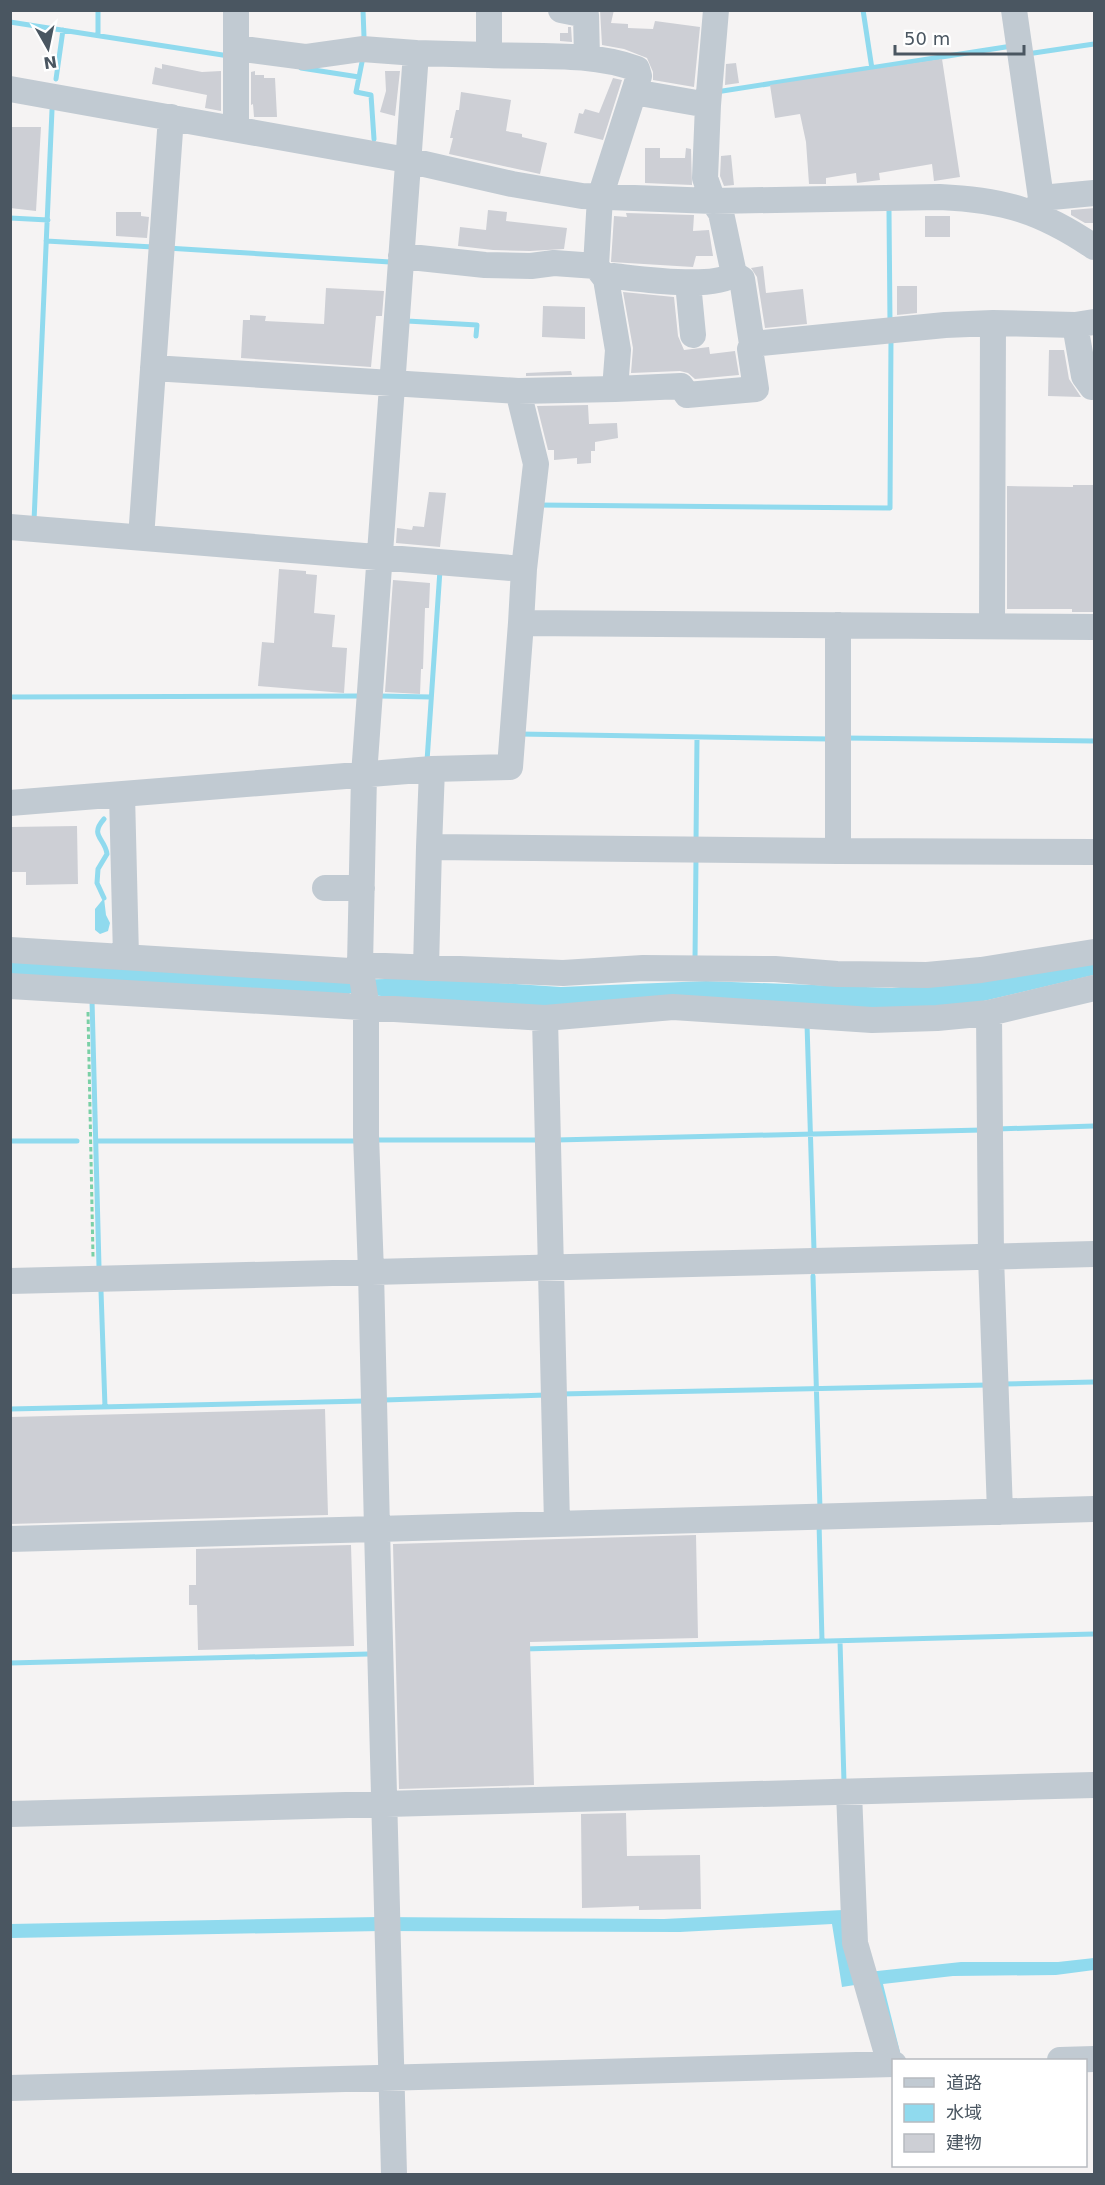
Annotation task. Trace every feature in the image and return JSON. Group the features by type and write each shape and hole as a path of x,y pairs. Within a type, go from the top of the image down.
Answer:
{"street":[{"path":"236,10 236,128"},
{"path":"489,10 489,55"},
{"path":"561,10 586,15 587,58"},
{"path":"153,368 518,392 681,386 687,395 756,389 742,279 734,274 721,213 713,201 705,178 716,10"},
{"path":"1014,10 1038,205 1064,227 1095,247"},
{"path":"236,48 305,57 362,49 416,53 587,58 618,62 637,69 639,76 600,197 601,272 618,351 615,389"},
{"path":"394,2175 366,1135 365,1005 361,970 364,775 416,53"},
{"path":"10,90 236,128 407,160 512,184 600,197 713,201 940,197 1038,205 1095,193"},
{"path":"634,92 708,105"},
{"path":"141,538 171,117"},
{"path":"401,256 485,265 531,266 554,263 613,276 688,283 727,279 734,274"},
{"path":"688,283 693,335"},
{"path":"992,626 993,323"},
{"path":"752,344 945,325 1085,324 1084,376 1092,387"},
{"path":"10,803 432,769 510,767 524,569 536,464 518,392"},
{"path":"10,527 524,569"},
{"path":"521,622 1095,627"},
{"path":"838,625 838,851"},
{"path":"426,968 432,769"},
{"path":"122,794 126,957"},
{"path":"429,847 1095,852"},
{"path":"325,888 362,888"},
{"path":"10,950 350,971 426,968 563,973 643,968 775,969 837,974 927,975 981,970 1095,952"},
{"path":"10,986 365,1005 545,1018 673,1007 872,1020 938,1018 989,1013 1095,988"},
{"path":"989,1013 991,1257 999,1512"},
{"path":"545,1018 557,1524"},
{"path":"10,1281 1095,1254"},
{"path":"10,1539 1095,1509"},
{"path":"10,1814 1095,1785"},
{"path":"10,2088 892,2064 855,1943 849,1792"}],"path":[{"path":"88,991 93,1280"}],"water":[{"path":"104,898 106,915 110,923 108,931 100,934 95,930 95,909"},
{"path":"10,960 349,980 421,978 561,987 706,981 892,988 1094,964 1094,975 971,1004 867,1013 529,1010 350,993 346,998 11,975"},
{"path":"843,1910 868,1972 961,1962 1058,1962 1094,1958 1094,1970 1056,1975 953,1976 883,1984 901,2059 861,1984 842,1987 832,1924 680,1932 380,1931 11,1938 10,1924 379,1917 664,1919"}],"building":[{"path":"600,10 614,10 611,23 628,24 628,28 653,29 655,21 700,27 694,87 653,80 653,72 647,58 624,49 602,45"},
{"path":"568,27 571,27 572,42 560,41 560,33 568,33"},
{"path":"942,59 960,177 934,181 932,164 879,173 880,180 857,183 856,173 826,178 826,184 809,184 806,142 800,114 775,118 770,85"},
{"path":"736,63 739,83 725,85 726,64"},
{"path":"162,64 202,72 221,71 221,111 205,108 207,95 152,84 155,67 162,69"},
{"path":"255,71 255,75 275,78 277,117 254,117 253,104 251,105 251,72"},
{"path":"385,71 400,71 395,116 380,112 386,91"},
{"path":"613,78 622,80 603,140 574,133 579,113 583,114 585,109 599,113"},
{"path":"461,92 511,100 506,131 547,143 540,174 449,154 453,138 450,138 456,110 459,110"},
{"path":"10,127 41,127 36,211 10,208"},
{"path":"645,148 660,148 660,158 685,158 686,148 691,149 692,185 645,183"},
{"path":"731,155 734,185 724,186 720,176 721,156"},
{"path":"1095,208 1095,223 1085,223 1071,215 1071,210"},
{"path":"488,210 507,212 506,221 567,228 564,249 493,250 458,246 460,227 486,230"},
{"path":"116,212 141,212 141,216 149,217 147,238 116,236"},
{"path":"626,213 694,215 693,231 709,230 713,256 696,256 693,267 611,262 614,216 627,217"},
{"path":"925,216 950,216 950,237 925,237"},
{"path":"763,266 766,293 803,289 807,324 765,328 757,277 751,268"},
{"path":"897,286 917,286 917,313 897,315"},
{"path":"326,288 384,291 382,316 376,316 371,367 241,358 243,320 250,320 250,315 266,316 265,321 324,324"},
{"path":"623,292 674,297 678,336 684,350 709,347 710,354 735,351 739,375 695,379 688,373 680,371 631,373 633,348"},
{"path":"543,306 585,307 585,339 542,337"},
{"path":"1049,350 1064,350 1069,379 1081,397 1048,396"},
{"path":"571,371 572,375 526,376 526,373"},
{"path":"588,405 589,424 617,423 618,438 595,442 595,451 591,451 591,463 577,464 577,458 554,460 554,450 548,450 537,406"},
{"path":"1073,485 1095,485 1095,612 1072,612 1072,609 1007,609 1007,486 1073,487"},
{"path":"429,492 446,493 440,547 396,543 397,528 412,530 413,526 424,527"},
{"path":"279,569 306,571 306,574 317,575 314,613 335,615 332,647 347,648 344,693 258,686 262,642 274,643"},
{"path":"393,580 430,583 429,608 425,608 420,694 385,692"},
{"path":"77,826 78,884 26,885 26,872 10,872 10,827"},
{"path":"325,1409 328,1515 10,1524 10,1417"},
{"path":"696,1535 698,1638 530,1642 534,1785 399,1789 393,1544"},
{"path":"351,1545 354,1646 198,1650 197,1605 189,1605 189,1585 196,1585 196,1549"},
{"path":"626,1813 627,1856 700,1855 701,1909 639,1910 639,1906 582,1908 581,1814"}],"waterway":[{"path":"98,10 98,35"},
{"path":"363,10 364,37"},
{"path":"863,10 872,69"},
{"path":"10,22 229,56"},
{"path":"56,79 63,30"},
{"path":"1027,54 1094,44"},
{"path":"716,92 1012,46"},
{"path":"363,57 356,92 371,95 374,139"},
{"path":"301,68 359,77"},
{"path":"34,521 52,110"},
{"path":"889,211 890,323"},
{"path":"10,218 48,220"},
{"path":"46,241 153,247"},
{"path":"167,248 390,262"},
{"path":"407,319 407,321 477,325 476,336"},
{"path":"537,505 890,508 891,337"},
{"path":"427,761 440,570"},
{"path":"10,697 361,696"},
{"path":"380,696 431,697"},
{"path":"519,734 830,739"},
{"path":"696,843 697,737"},
{"path":"844,738 1094,741"},
{"path":"104,819 98,833 107,854 98,869 97,883 104,898"},
{"path":"695,960 696,857"},
{"path":"92,1000 99,1267"},
{"path":"807,1024 814,1250"},
{"path":"997,1129 1094,1126"},
{"path":"556,1140 982,1130"},
{"path":"376,1140 541,1140"},
{"path":"10,1141 77,1141"},
{"path":"96,1141 357,1141"},
{"path":"813,1276 820,1509"},
{"path":"101,1291 105,1407"},
{"path":"1003,1384 1094,1382"},
{"path":"560,1394 988,1385"},
{"path":"384,1400 546,1395"},
{"path":"10,1409 365,1401"},
{"path":"819,1522 822,1641"},
{"path":"523,1649 1094,1634"},
{"path":"840,1641 844,1782"},
{"path":"10,1663 369,1654"}]}
